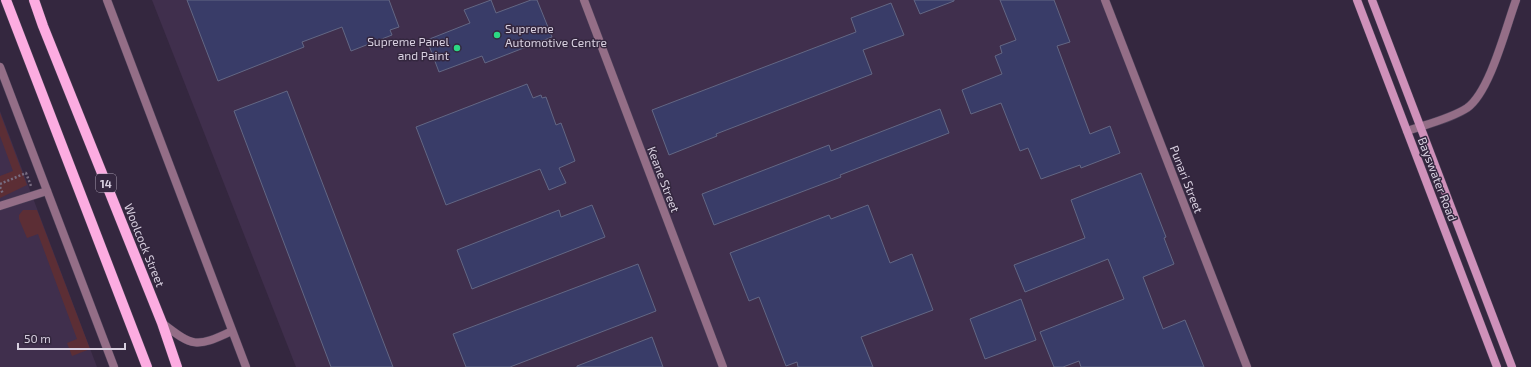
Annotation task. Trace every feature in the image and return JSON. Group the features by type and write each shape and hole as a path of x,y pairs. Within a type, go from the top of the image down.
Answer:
{"main road":[{"name":"14","path":"6,0 147,367"},
{"name":"Woolcock Street","path":"34,0 43,26 162,323 177,367"},
{"name":"Bayswater Road","path":"1357,0 1497,367"},
{"name":"Bayswater Road","path":"1372,0 1512,367"}],"street":[{"path":"107,0 246,367"},
{"name":"Keane Street","path":"584,0 723,367"},
{"name":"Punari Street","path":"1105,0 1247,367"},
{"path":"1407,132 1459,113 1475,101 1487,82 1516,0"},
{"path":"0,67 114,367"},
{"path":"0,206 47,191"},
{"path":"162,323 182,338 194,343 204,342 232,331"}],"path":[{"path":"0,184 26,173 35,196"}],"shaded area":[{"path":"152,0 1105,0 1244,367 296,367"},
{"path":"0,111 97,367 0,367"},
{"path":"0,113 27,185 0,198 0,176 13,171 0,136"},
{"path":"23,210 37,210 90,349 72,356 67,343 77,339 38,234 27,238 19,219 19,215"}],"building":[{"path":"187,0 389,0 399,27 390,30 392,35 351,51 342,27 302,42 304,47 218,81"},
{"path":"491,0 496,13 531,0 537,0 552,37 485,63 482,56 439,72 427,40 470,23 464,10"},
{"path":"914,0 954,0 954,1 920,14"},
{"path":"1000,0 1054,0 1070,42 1057,46 1090,134 1110,126 1120,153 1081,168 1080,165 1041,179 1028,148 1020,151 1001,103 971,114 962,90 1002,74 995,56 1002,53 1000,46 1016,40"},
{"path":"891,3 904,35 863,50 872,74 716,134 717,136 669,155 652,110 856,32 851,18"},
{"path":"527,84 533,98 541,95 542,98 546,97 556,125 561,123 575,161 559,168 566,183 549,190 540,169 446,205 416,127"},
{"path":"287,91 393,367 331,367 234,111"},
{"path":"940,109 949,133 840,175 841,177 714,225 702,194 829,145 831,151"},
{"path":"1141,173 1166,237 1164,238 1174,264 1143,277 1163,329 1185,320 1204,367 1081,367 1079,361 1063,367 1054,367 1040,332 1124,299 1108,259 1025,292 1014,265 1085,238 1071,200"},
{"path":"592,205 605,237 472,289 457,250 559,210 561,217"},
{"path":"868,205 890,263 912,254 933,310 861,337 873,367 798,367 797,362 786,366 759,297 749,301 730,253 829,215 831,219"},
{"path":"638,264 656,311 510,367 466,367 453,334"},
{"path":"1021,299 1036,340 985,359 970,319"},
{"path":"652,337 663,367 577,367 577,366"}],"place":[{"name":"Supreme Automotive Centre","path":"497,35"},
{"name":"Supreme Panel and Paint","path":"457,48"}]}
